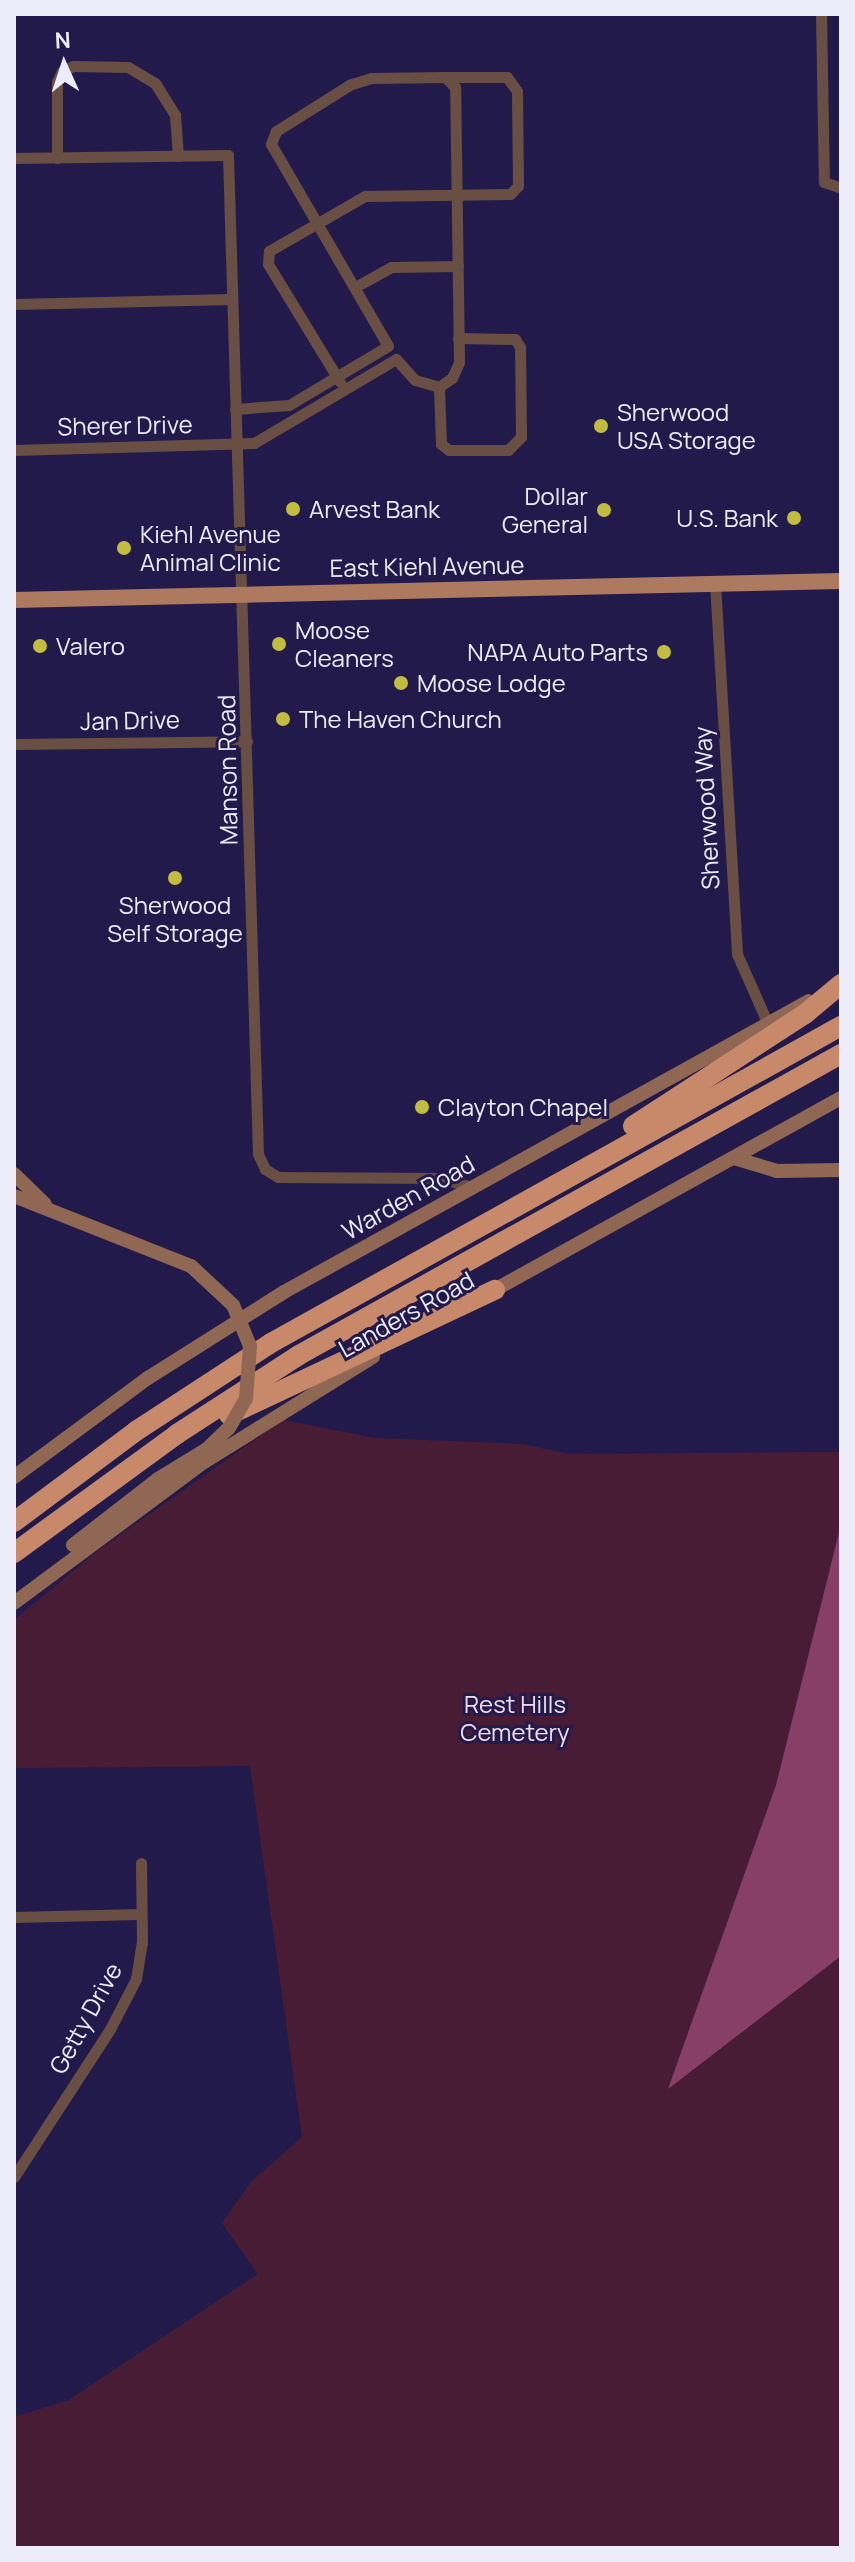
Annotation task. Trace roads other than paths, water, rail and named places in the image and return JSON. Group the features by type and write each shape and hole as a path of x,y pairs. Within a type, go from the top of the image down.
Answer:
{"highway":[{"path":"534,1192 805,1014 841,984"},
{"path":"14,1522 190,1394 534,1192 841,1026"},
{"path":"14,1553 177,1434 345,1329 841,1054"},
{"path":"177,1434 210,1425 495,1290"}],"main road":[{"name":"East Kiehl Avenue","path":"14,600 841,581"},
{"name":"Warden Road","path":"14,1477 217,1333 473,1187 841,984"},
{"name":"Landers Road","path":"14,1603 168,1487 271,1417 841,1098"},
{"path":"734,1158 777,1171 841,1170"},
{"path":"14,1174 49,1207"},
{"path":"14,1196 49,1207 191,1266 233,1305 250,1346 246,1399 229,1428 207,1449 158,1479 14,1593"}],"street":[{"path":"821,14 824,182 841,188"},
{"path":"14,158 57,158 178,156 175,115 155,83 128,67 73,66 62,71 57,82 57,158"},
{"path":"445,77 455,87 458,338 456,370 439,387 441,444 449,450 508,450 521,437 520,347 515,339 458,338"},
{"path":"345,389 268,264 269,251 317,221 365,196 510,194 518,186 517,91 507,77 371,78 351,84 276,131 271,144 317,221 357,286 396,359 415,380 439,387"},
{"name":"Manson Road","path":"178,156 228,155 260,1162 278,1177 439,1178 462,1180 473,1187"},
{"path":"357,286 391,267 458,266"},
{"path":"14,304 232,299"},
{"path":"235,409 275,408 298,400 388,346"},
{"name":"Sherer Drive","path":"14,450 254,443 396,359"},
{"path":"298,400 305,413"},
{"path":"275,408 280,427"},
{"name":"Sherwood Way","path":"715,583 737,954 745,983 768,1024"},
{"name":"Jan Drive","path":"14,744 247,741"},
{"name":"Getty Drive","path":"14,2177 126,2000 140,1961 141,1863"},
{"path":"14,1917 140,1914"}],"place":[{"name":"Sherwood USA Storage","path":"601,426"},
{"name":"Arvest Bank","path":"293,509"},
{"name":"Dollar General","path":"604,510"},
{"name":"U.S. Bank","path":"794,518"},
{"name":"Kiehl Avenue Animal Clinic","path":"124,548"},
{"name":"Moose Cleaners","path":"279,644"},
{"name":"Valero","path":"40,646"},
{"name":"NAPA Auto Parts","path":"664,652"},
{"name":"Moose Lodge","path":"401,683"},
{"name":"The Haven Church","path":"283,719"},
{"name":"Sherwood Self Storage","path":"175,878"},
{"name":"Clayton Chapel","path":"422,1107"}],"park label":[{"name":"Rest Hills Cemetery","path":"515,1718"}]}
